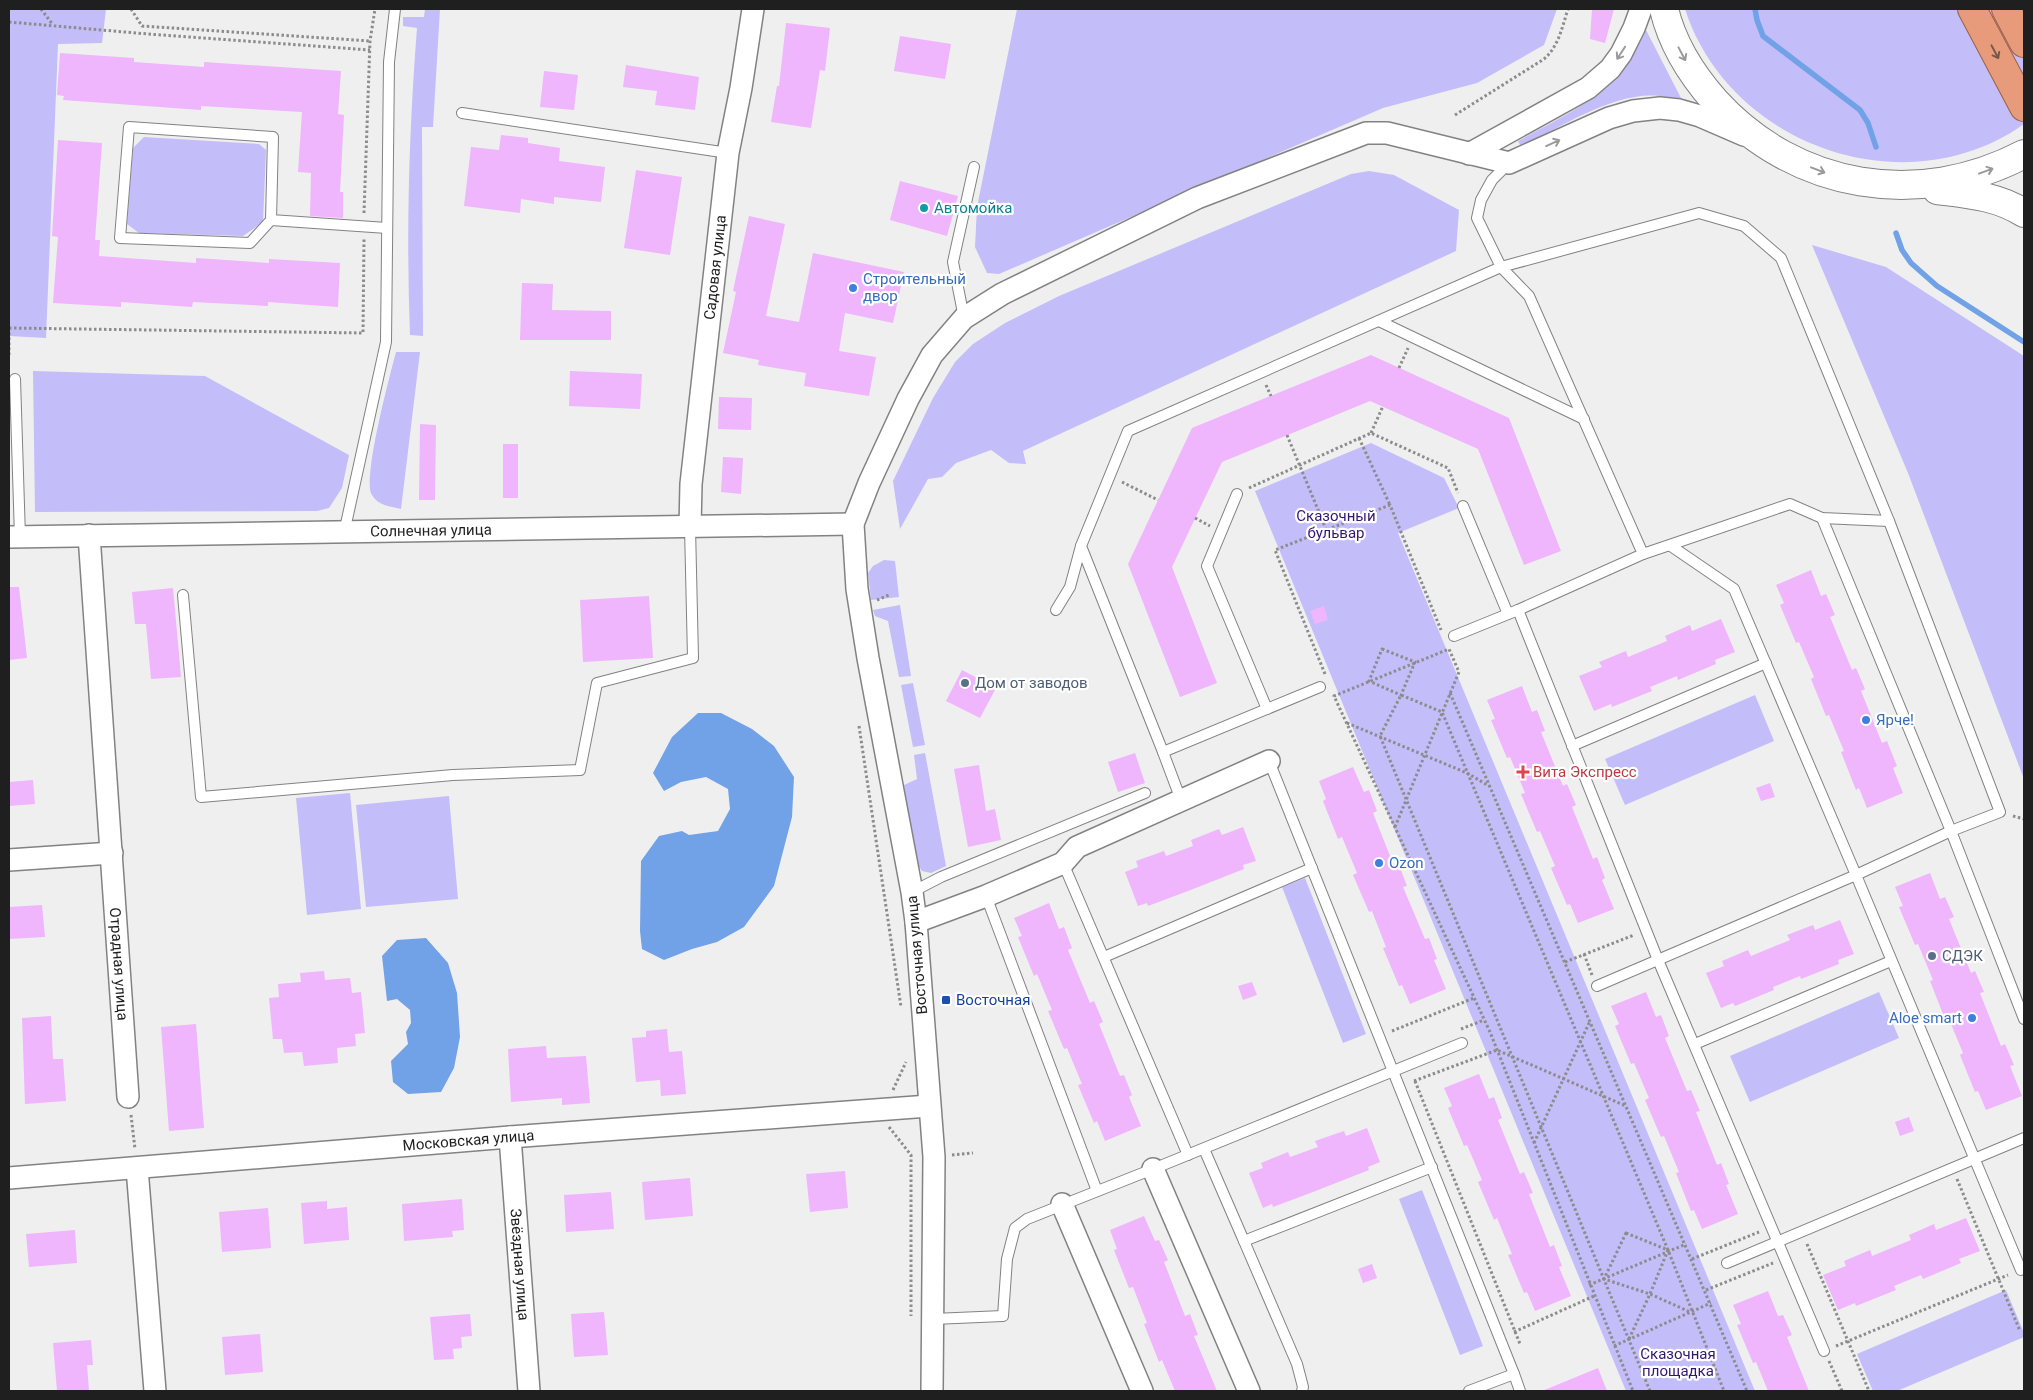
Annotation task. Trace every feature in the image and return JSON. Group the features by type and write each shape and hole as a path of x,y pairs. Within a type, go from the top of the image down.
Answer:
{"highway":[{"path":"1972,9 2024,107"},
{"path":"2006,9 2024,43"}],"main road":[{"path":"1664,9 1676,41 1690,67 1707,91 1734,120 1773,150 1800,164 1828,174 1856,181 1973,194 1993,198 2011,205 2024,213"},
{"path":"1886,185 1916,185 1945,182 1974,175 2024,154"}],"street":[{"name":"Садовая улица","path":"690,527 691,484 728,153 741,88 753,9"},
{"path":"1469,154 1588,88 1610,69 1621,54 1641,9"},
{"path":"853,524 869,483 916,384 932,355 964,318 1002,294 1197,198 1366,133 1387,133 1508,163 1609,118 1633,111 1660,108 1679,110 1700,116 1773,150"},
{"name":"Солнечная улица","path":"15,537 853,524"},
{"name":"Восточная улица","path":"853,524 860,608 869,668 912,892 916,922 934,1157 932,1391"},
{"name":"Отрадная улица","path":"89,535 128,1097"},
{"path":"916,922 986,896 1063,863 1077,847 1269,761"},
{"path":"9,860 112,853"},
{"name":"Московская улица","path":"9,1178 510,1137 929,1106"},
{"name":"Звёздная улица","path":"510,1137 529,1391"},
{"path":"137,1168 156,1391"},
{"path":"1153,1170 1249,1391"},
{"path":"1062,1204 1142,1391"}],"lane":[{"path":"344,533 386,342 389,62 395,9"},
{"path":"462,114 728,153"},
{"path":"129,127 273,137 271,220 250,243 120,238 129,127"},
{"path":"1508,163 1492,180 1480,200 1477,218 1501,267 1529,296 1643,554"},
{"path":"964,318 953,262 974,167"},
{"path":"1056,610 1070,587 1082,546 1128,430 1501,267 1699,214 1744,226 1781,258 1890,521 2000,812 1951,831 1856,875 1597,986"},
{"path":"271,220 387,228"},
{"path":"1379,321 1584,419"},
{"path":"15,379 15,537"},
{"path":"1237,494 1207,566 1267,709"},
{"path":"1450,638 1643,554 1790,504 1822,518 1890,521"},
{"path":"1464,506 1572,746 1658,960 1824,1351"},
{"path":"1822,518 1951,831 2024,1019"},
{"path":"182,595 201,797 453,775 580,770 597,684 693,658 690,527"},
{"path":"1082,546 1181,800"},
{"path":"1671,546 1734,589 1856,875 2020,1270"},
{"path":"1572,746 1766,664"},
{"path":"1163,752 1267,709 1323,682"},
{"path":"1269,761 1520,1391"},
{"path":"912,892 940,877 1145,793"},
{"path":"1063,863 1188,1155"},
{"path":"1104,957 1312,868"},
{"path":"986,896 1097,1191"},
{"path":"1695,1044 1891,961"},
{"path":"933,1319 1003,1316 1007,1258 1015,1228 1027,1219 1153,1170 1462,1043"},
{"path":"1727,1263 2024,1138"},
{"path":"1204,1149 1297,1364 1303,1388 1302,1391"},
{"path":"1244,1242 1432,1167"},
{"path":"1469,1391 1514,1374"}],"path":[{"path":"41,9 54,26"},
{"path":"131,9 142,26 370,41"},
{"path":"9,356 9,328 363,333 364,227 370,41 375,9"},
{"path":"1455,115 1544,59 1553,51 1558,42 1568,9"},
{"path":"9,22 370,50"},
{"path":"1399,368 1412,337"},
{"path":"1237,494 1371,433 1383,406"},
{"path":"1371,433 1448,468 1464,506"},
{"path":"1287,435 1326,529"},
{"path":"1359,438 1390,505 1442,631"},
{"path":"1110,476 1158,500"},
{"path":"1323,682 1274,550 1390,505"},
{"path":"860,608 889,595"},
{"path":"1394,827 1459,672 1449,649 1450,638"},
{"path":"1368,681 1382,649 1415,662"},
{"path":"1449,649 1334,696 1497,1050 1589,1285 1633,1391"},
{"path":"1415,662 1380,736 1650,1391"},
{"path":"1368,681 1442,712 1601,1095 1668,1250 1691,1312 1724,1391"},
{"path":"1450,692 1706,1290 1747,1391"},
{"path":"858,722 901,1009"},
{"path":"1346,722 1467,773 1490,786"},
{"path":"1565,962 1646,930"},
{"path":"1584,954 1597,986"},
{"path":"1380,1036 1474,998"},
{"path":"1534,1144 1590,1020"},
{"path":"1400,1087 1497,1050 1627,1106"},
{"path":"908,1058 887,1102 887,1110 888,1126 911,1155 911,1322"},
{"path":"1415,1081 1520,1344"},
{"path":"128,1097 137,1168"},
{"path":"1953,1168 2020,1331"},
{"path":"1692,1259 1772,1227"},
{"path":"1801,1232 1869,1391"},
{"path":"1604,1279 1626,1233 1668,1250"},
{"path":"1589,1285 1686,1244"},
{"path":"1629,1339 1668,1250"},
{"path":"1706,1290 1785,1258"},
{"path":"1842,1391 1824,1351 2020,1270"},
{"path":"1604,1279 1650,1294 1691,1312"},
{"path":"1499,1338 1594,1296"},
{"path":"1614,1346 1711,1303"}],"green space":[{"path":"9,9 106,9 102,43 58,44 46,338 9,336"},
{"path":"425,9 440,9 433,127 422,127 423,336 410,335 408,258 412,105 417,28 403,26 403,17 424,17"},
{"path":"1017,9 1557,9 1544,45 1477,83 1383,108 999,274 987,273 975,247 977,207"},
{"path":"1685,9 2024,9 2024,124 1977,149 1927,161 1876,161 1827,149 1780,128 1740,97 1707,57"},
{"path":"1646,30 1682,100 1659,96 1624,99 1570,121 1521,147 1518,141 1583,105 1607,88 1621,74"},
{"path":"144,137 259,144 266,150 263,222 243,236 139,233 127,224 133,148"},
{"path":"1369,171 1394,175 1459,210 1456,251 1023,451 1026,464 1009,463 991,450 956,463 942,477 928,479 900,529 893,481 933,398 955,362 973,344 1005,323 1059,296 1351,174"},
{"path":"1812,245 1886,267 2024,356 2024,779 1908,473"},
{"path":"396,352 420,352 401,509 385,505 375,499 370,485 378,426"},
{"path":"33,371 205,376 349,455 342,488 329,508 317,511 35,512"},
{"name":"Сказочный бульвар","path":"1371,443 1444,478 1459,508 1398,533 1755,1391 1626,1391 1255,491"},
{"path":"884,560 895,561 899,597 871,600 868,573 873,566"},
{"path":"900,605 911,676 899,677 888,621 875,616 873,610"},
{"path":"913,683 925,745 913,747 901,685"},
{"path":"1755,695 1774,741 1625,805 1605,759"},
{"path":"925,753 946,866 931,873 922,871 916,862 904,785 917,779 914,755"},
{"path":"350,793 361,909 307,915 296,798"},
{"path":"449,796 458,899 366,907 356,805"},
{"path":"1305,878 1366,1034 1343,1043 1282,887"},
{"path":"1879,992 1899,1038 1750,1102 1730,1056"},
{"path":"1422,1190 1483,1346 1460,1355 1399,1199"},
{"path":"2006,1290 2024,1337 1897,1391 1873,1391 1857,1354"}],"water":[{"path":"698,713 721,713 752,729 774,746 794,777 792,817 774,886 744,927 717,942 664,960 642,949 640,931 641,861 659,836 682,831 689,835 718,831 730,809 728,789 706,777 681,782 664,791 653,773 672,737"},
{"path":"426,938 448,963 457,993 460,1037 454,1068 441,1092 408,1094 393,1082 391,1061 408,1044 406,1032 411,1023 410,1010 397,999 387,1001 382,956 397,940"}],"building":[{"path":"1592,9 1614,9 1605,43 1590,39"},
{"path":"786,23 830,28 825,71 820,70 811,128 771,122 777,86 779,86"},
{"path":"900,36 951,44 945,79 894,71"},
{"path":"60,53 134,58 134,62 204,67 204,62 341,71 338,114 344,115 340,192 343,192 343,218 310,216 311,173 298,172 302,112 201,106 201,110 63,100 64,96 57,95"},
{"path":"626,65 699,77 695,110 655,105 657,91 623,87"},
{"path":"544,71 578,75 574,110 540,107"},
{"path":"501,135 528,138 528,143 560,148 559,161 605,167 601,202 554,197 554,204 521,199 520,213 464,206 471,147 499,150"},
{"path":"58,140 102,143 95,240 100,240 99,256 196,263 196,258 269,263 269,259 340,263 338,307 268,302 268,306 193,302 192,307 121,302 121,307 53,303 58,237 52,236"},
{"path":"636,170 682,177 670,255 624,248"},
{"name":"Автомойка","path":"900,181 958,196 947,236 890,220"},
{"path":"749,216 785,224 766,316 799,322 813,253 904,272 893,323 845,313 839,351 876,357 869,396 804,386 806,373 758,365 759,360 723,353 736,292 733,291"},
{"path":"522,283 553,284 552,310 611,311 611,340 520,340"},
{"path":"1371,355 1509,418 1561,551 1524,565 1478,449 1370,401 1222,462 1172,567 1217,683 1180,697 1128,564 1192,428"},
{"path":"570,371 642,374 640,409 569,406"},
{"path":"719,397 752,398 751,430 718,429"},
{"path":"420,424 436,425 435,500 419,500"},
{"path":"503,444 518,444 518,498 503,498"},
{"path":"723,457 743,458 741,494 721,492"},
{"path":"1811,570 1821,596 1826,594 1835,615 1830,617 1852,670 1856,668 1865,689 1861,691 1882,743 1887,741 1897,766 1893,768 1903,793 1867,808 1859,788 1856,790 1841,752 1844,751 1829,715 1826,716 1811,679 1814,677 1799,642 1796,643 1780,605 1784,603 1776,585"},
{"path":"9,587 19,587 27,658 9,660"},
{"path":"173,588 181,677 151,679 146,624 135,624 132,592"},
{"path":"649,596 653,658 583,662 580,600"},
{"path":"1324,606 1328,620 1315,624 1310,611"},
{"path":"1721,619 1735,652 1715,660 1716,664 1678,680 1677,676 1650,687 1652,691 1612,707 1611,704 1594,711 1579,676 1602,667 1599,662 1626,651 1628,657 1667,641 1665,636 1690,625 1692,631"},
{"path":"962,670 996,688 980,718 946,701"},
{"path":"1522,686 1532,712 1537,710 1545,731 1541,732 1563,786 1567,784 1576,805 1572,807 1593,859 1597,857 1605,878 1602,880 1614,909 1578,923 1570,904 1567,905 1551,868 1555,866 1540,831 1537,832 1521,794 1525,793 1510,757 1507,758 1491,720 1495,719 1487,700"},
{"path":"1135,753 1145,783 1118,792 1108,762"},
{"path":"979,765 986,811 995,809 1001,840 968,847 954,769"},
{"path":"1353,767 1364,792 1369,790 1377,811 1373,813 1394,866 1399,865 1407,886 1403,887 1425,939 1429,938 1437,959 1434,960 1446,989 1410,1004 1402,985 1399,986 1383,948 1386,947 1372,911 1369,912 1353,875 1357,873 1342,837 1338,839 1323,801 1326,799 1319,781"},
{"path":"33,780 35,804 9,806 9,782"},
{"path":"1770,783 1775,797 1761,801 1756,788"},
{"path":"1243,827 1256,861 1243,865 1244,869 1188,891 1148,906 1147,903 1138,906 1125,872 1138,867 1136,861 1164,851 1166,856 1193,846 1191,840 1219,829 1222,835"},
{"path":"1930,873 1940,899 1945,897 1954,917 1949,919 1971,973 1975,971 1984,992 1980,993 2001,1046 2005,1044 2014,1065 2010,1066 2022,1096 1986,1110 1978,1091 1975,1092 1960,1055 1963,1053 1948,1017 1945,1019 1930,981 1933,980 1918,944 1915,945 1899,907 1903,906 1895,887"},
{"path":"1049,903 1059,929 1064,927 1072,948 1068,950 1090,1003 1094,1001 1103,1022 1099,1024 1120,1076 1124,1075 1132,1095 1129,1097 1141,1126 1105,1141 1097,1121 1094,1123 1078,1085 1082,1084 1067,1048 1064,1049 1048,1011 1052,1010 1037,974 1034,976 1018,937 1022,936 1014,918"},
{"path":"42,905 45,937 9,939 9,907"},
{"path":"1840,920 1854,954 1838,960 1839,964 1801,979 1800,976 1773,987 1774,990 1735,1006 1733,1003 1721,1008 1706,973 1724,966 1722,961 1748,950 1751,956 1790,940 1787,935 1813,925 1815,930"},
{"path":"324,971 325,980 350,978 352,993 361,992 365,1033 355,1034 356,1046 337,1048 338,1063 304,1066 302,1052 284,1053 282,1039 273,1039 269,998 279,997 278,984 301,982 300,973"},
{"path":"1252,982 1257,995 1243,1000 1238,986"},
{"path":"1646,992 1656,1017 1661,1015 1669,1036 1665,1038 1687,1091 1691,1090 1700,1111 1696,1112 1717,1165 1721,1163 1729,1184 1726,1185 1738,1214 1702,1229 1694,1210 1691,1211 1676,1173 1679,1172 1664,1136 1661,1137 1645,1100 1649,1098 1634,1063 1631,1064 1615,1026 1619,1024 1611,1006"},
{"path":"51,1016 53,1059 63,1059 66,1101 25,1104 22,1018"},
{"path":"196,1024 204,1128 169,1131 161,1027"},
{"path":"667,1029 669,1052 682,1051 686,1094 661,1096 660,1080 636,1082 632,1038 646,1037 646,1031"},
{"path":"546,1046 547,1058 586,1056 590,1103 562,1105 562,1098 511,1102 508,1049"},
{"path":"1479,1074 1489,1099 1494,1097 1502,1118 1498,1120 1520,1174 1524,1172 1533,1193 1529,1194 1550,1247 1554,1245 1562,1266 1559,1267 1571,1296 1535,1311 1527,1292 1524,1293 1508,1255 1512,1254 1497,1218 1494,1220 1478,1182 1482,1180 1467,1145 1464,1146 1448,1108 1452,1106 1444,1088"},
{"path":"1909,1117 1914,1131 1900,1136 1895,1122"},
{"path":"1367,1128 1380,1162 1368,1167 1369,1170 1273,1207 1272,1204 1263,1208 1249,1173 1263,1168 1261,1163 1288,1152 1290,1157 1318,1147 1315,1141 1344,1131 1346,1136"},
{"path":"845,1171 848,1208 810,1212 806,1174"},
{"path":"690,1178 693,1216 645,1220 642,1182"},
{"path":"611,1192 614,1229 566,1232 564,1195"},
{"path":"462,1199 464,1230 452,1231 453,1237 404,1241 402,1204"},
{"path":"327,1201 327,1209 347,1207 349,1240 304,1244 301,1203"},
{"path":"268,1208 271,1248 222,1252 219,1212"},
{"path":"1144,1216 1155,1241 1159,1240 1168,1260 1164,1262 1185,1316 1190,1314 1198,1335 1194,1336 1217,1391 1175,1391 1162,1360 1159,1362 1144,1324 1147,1323 1133,1287 1129,1288 1114,1250 1117,1249 1110,1230"},
{"path":"1966,1218 1980,1251 1959,1259 1961,1263 1923,1279 1921,1275 1894,1286 1896,1290 1856,1306 1855,1303 1838,1310 1823,1275 1846,1266 1844,1261 1870,1250 1872,1256 1911,1240 1909,1235 1934,1224 1936,1230"},
{"path":"75,1230 77,1263 29,1267 26,1234"},
{"path":"1372,1264 1377,1278 1363,1283 1358,1269"},
{"path":"1768,1291 1778,1316 1783,1315 1792,1335 1787,1337 1809,1391 1768,1391 1756,1362 1753,1363 1737,1325 1741,1324 1733,1305"},
{"path":"604,1312 608,1355 574,1357 571,1314"},
{"path":"470,1314 472,1336 461,1337 462,1348 453,1349 454,1359 434,1360 430,1317"},
{"path":"260,1334 263,1372 225,1375 222,1337"},
{"path":"91,1340 93,1365 87,1365 89,1390 57,1391 53,1343"},
{"path":"1598,1368 1607,1391 1542,1391"}],"waterway":[{"path":"1755,9 1763,36 1860,110 1868,123 1876,147"},
{"path":"1896,233 1902,250 1911,263 1937,286 2024,342"}],"place":[{"name":"Автомойка","path":"924,208"},
{"name":"Строительный двор","path":"853,288"},
{"name":"Дом от заводов","path":"965,683"},
{"name":"Ярче!","path":"1866,720"},
{"name":"Вита Экспресс","path":"1523,772"},
{"name":"Ozon","path":"1379,863"},
{"name":"СДЭК","path":"1932,956"},
{"name":"Восточная","path":"946,1000"},
{"name":"Aloe smart","path":"1972,1018"}],"park label":[{"name":"Сказочная площадка","path":"1678,1362"}]}
